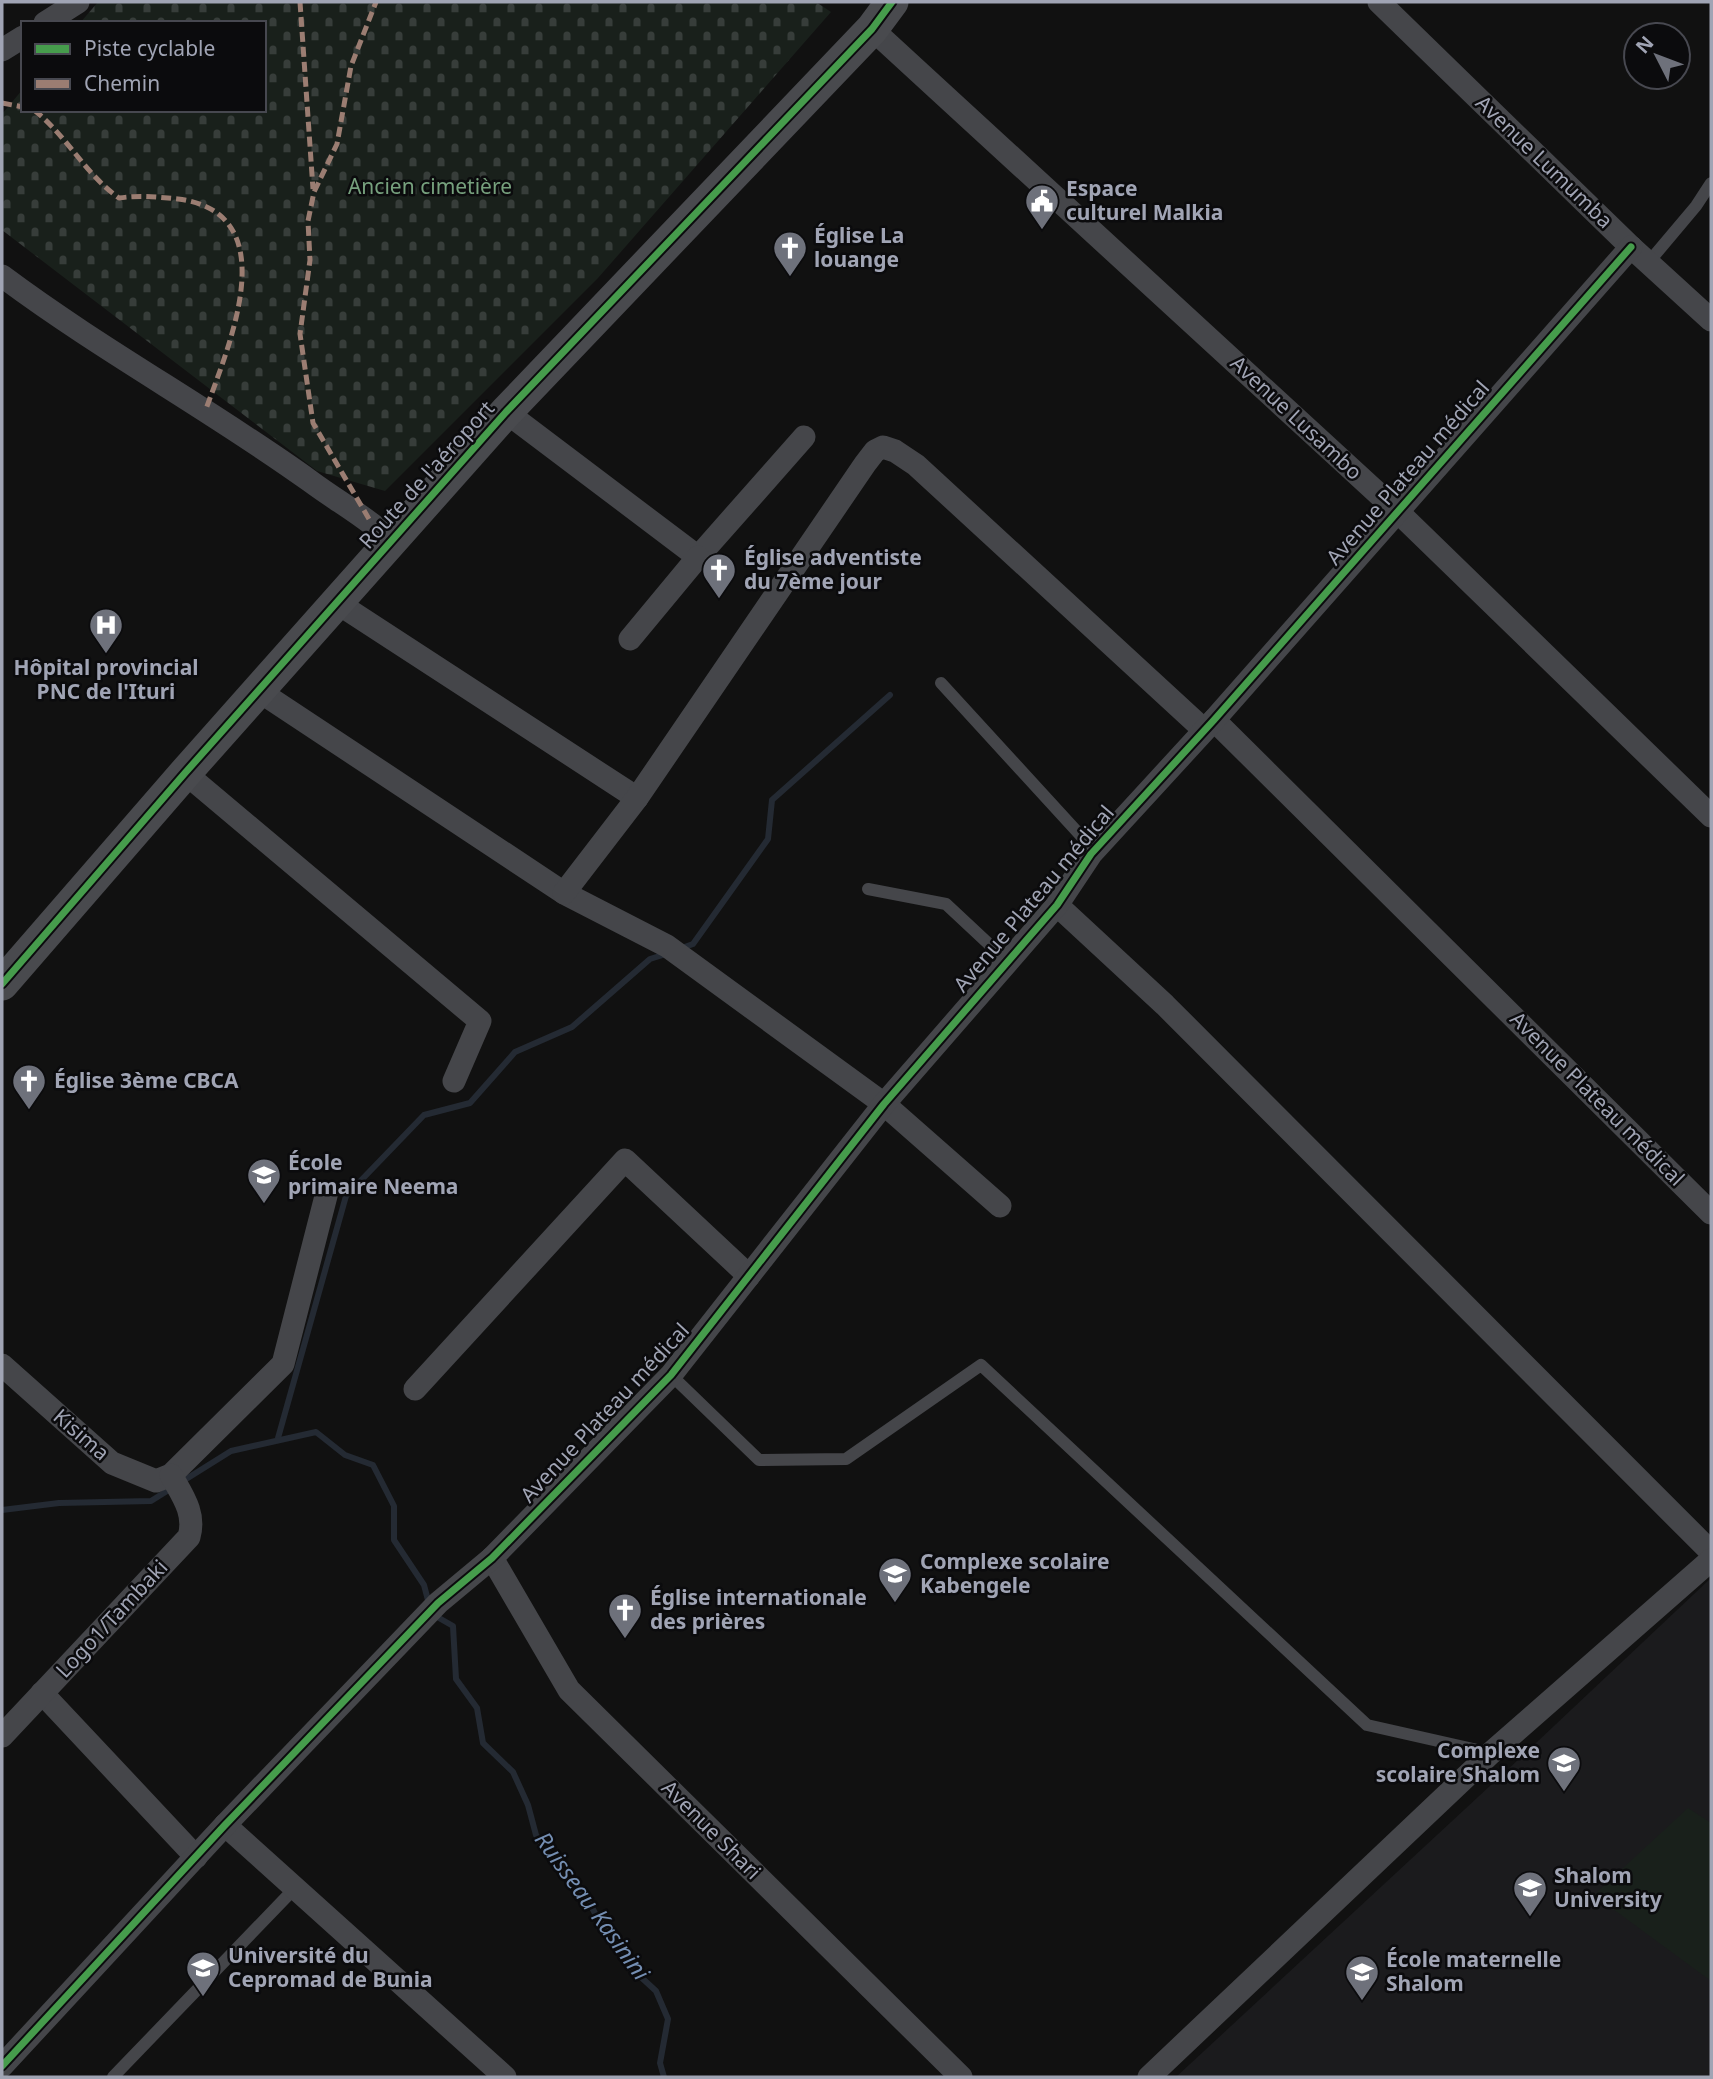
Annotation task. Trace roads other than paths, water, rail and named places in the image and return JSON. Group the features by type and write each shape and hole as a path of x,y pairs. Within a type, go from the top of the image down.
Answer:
{"street":[{"path":"48,21 78,2"},
{"name":"Route de l'aéroport","path":"2,984 185,772 506,412 872,29 892,2"},
{"name":"Avenue Lumumba","path":"1379,2 1631,247 1711,320"},
{"name":"Avenue Lusambo","path":"872,29 1397,511 1711,816"},
{"path":"2,50 21,38"},
{"name":"Avenue Plateau médical","path":"6,2052 438,1603 492,1558 671,1375 884,1104 1057,905 1091,853 1631,247"},
{"path":"2,276 41,305 243,433 327,494 369,519 392,541"},
{"path":"506,412 698,557"},
{"path":"630,639 804,437"},
{"path":"564,893 637,798 865,464 883,447 895,450 916,466 1208,724"},
{"path":"336,601 637,798"},
{"path":"259,691 564,893 675,954 884,1104 1000,1206"},
{"name":"Avenue Plateau médical","path":"1208,724 1711,1213"},
{"path":"185,772 480,1021 454,1082"},
{"path":"1057,905 1165,1005 1711,1552"},
{"path":"415,1389 625,1160 749,1276"},
{"path":"176,1483 283,1364 326,1196"},
{"name":"Kisima","path":"2,1365 112,1463 156,1481 176,1483"},
{"name":"Logo1/Tambaki","path":"2,1736 189,1537 193,1524 176,1483"},
{"name":"Avenue Shari","path":"492,1558 569,1690 961,2077"},
{"path":"1149,2077 1491,1753 1711,1560"},
{"path":"42,1693 196,1857"},
{"path":"225,1825 505,2077"}],"lane":[{"path":"1648,263 1696,206 1711,183"},
{"path":"941,683 1082,837 1091,853"},
{"path":"868,889 946,904 1007,961"},
{"path":"671,1375 759,1460 846,1459 981,1365 1367,1725 1491,1753"},
{"path":"113,2077 295,1888"}],"waterway":[{"path":"679,949 693,944 768,839 772,800 890,695"},
{"path":"278,1438 346,1196 424,1115 470,1103 515,1052 572,1027 650,959 669,953"},
{"name":"Ruisseau Kasinini","path":"2,1510 59,1503 151,1501 231,1451 316,1432 345,1455 373,1465 394,1506 394,1540 424,1585 429,1604"},
{"name":"Ruisseau Kasinini","path":"432,1614 453,1626 456,1679 477,1708 483,1743 513,1772 528,1805 536,1835 559,1869 585,1894 599,1921 619,1942 630,1967 656,1991 668,2019 660,2063 664,2077"}],"place":[{"name":"Espace culturel Malkia","path":"1042,231"},
{"name":"Église La louange","path":"790,278"},
{"name":"Église adventiste du 7ème jour","path":"719,600"},
{"name":"Hôpital provincial PNC de l'Ituri","path":"106,655"},
{"name":"Église 3ème CBCA","path":"29,1111"},
{"name":"École primaire Neema","path":"264,1205"},
{"name":"Complexe scolaire Kabengele","path":"895,1604"},
{"name":"Église internationale des prières","path":"625,1640"},
{"name":"Complexe scolaire Shalom","path":"1564,1793"},
{"name":"Shalom University","path":"1530,1918"},
{"name":"Université du Cepromad de Bunia","path":"203,1998"},
{"name":"École maternelle Shalom","path":"1362,2002"}],"park label":[{"name":"Ancien cimetière","path":"430,187"}]}
